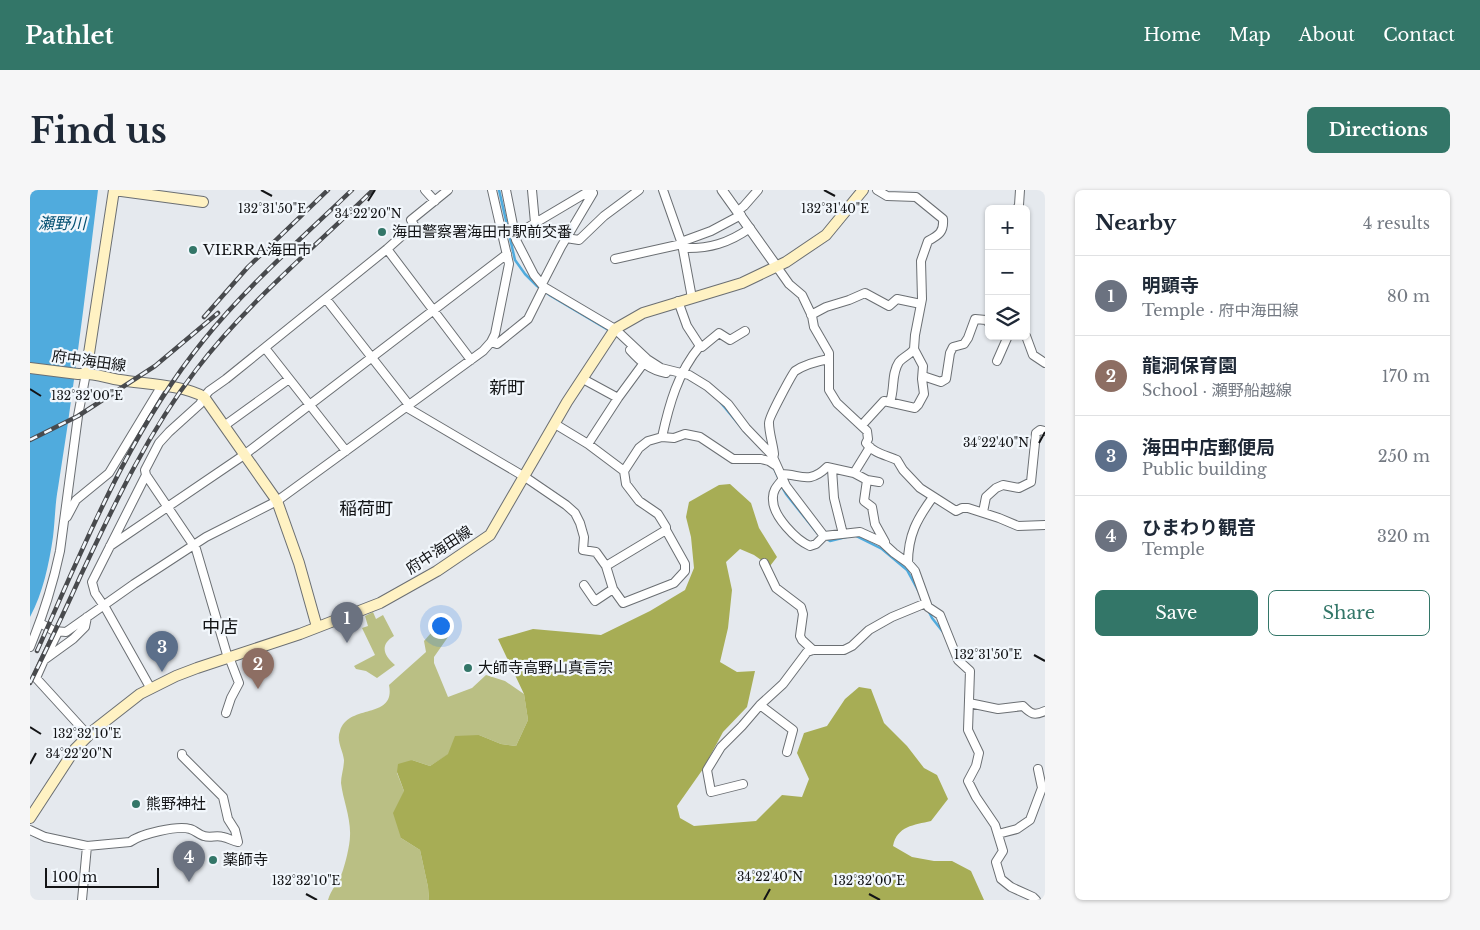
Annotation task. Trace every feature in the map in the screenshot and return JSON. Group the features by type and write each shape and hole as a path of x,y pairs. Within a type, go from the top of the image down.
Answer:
{"main road":[{"path":"82,373 114,190 203,202"},
{"name":"府中海田線","path":"30,818 75,749 88,735 140,694 176,676 380,603 437,571 490,535 582,379 615,330 644,313 742,283 777,267 826,235 863,190"},
{"name":"府中海田線","path":"30,368 82,373 197,393 204,397"},
{"path":"204,397 278,501 317,627"}],"street":[{"path":"425,190 435,201"},
{"path":"226,712 239,684 229,658 196,549 146,475 145,470 159,443 200,404 204,397 387,249 414,225 411,220 448,190"},
{"path":"492,190 512,240 542,288 615,330 647,359 661,368 708,386 728,404 774,461 782,476 824,536"},
{"path":"57,634 66,632 102,605 206,537 278,501 471,360 491,342 496,334 509,264 507,254 512,240 506,190"},
{"path":"532,190 535,223"},
{"path":"491,342 497,344 528,319 566,238 593,193 591,190 535,223 512,240"},
{"path":"566,238 579,240 604,216 639,190"},
{"path":"663,190 682,244 692,298"},
{"path":"722,190 789,284 802,295 814,327 828,353 829,390 837,403 868,431 866,442 870,447 884,456 897,460 903,470 920,488 956,511 962,508 984,512 1018,526 1045,525"},
{"path":"615,259 682,244 711,231 739,213 758,190"},
{"path":"862,425 884,401 912,408 918,405 924,394 923,366 914,349 922,292 920,261 928,241 942,231 943,219 916,198 887,196 876,190"},
{"path":"1019,205 1020,190"},
{"path":"682,244 705,248 730,241 750,228"},
{"path":"387,249 471,360"},
{"path":"108,547 244,455 507,254"},
{"path":"811,315 826,307 865,293 889,306 898,299 921,304"},
{"path":"326,299 408,406 525,477 575,513 584,538 583,550 596,552 606,566 613,589 623,603 674,583 685,571 685,564 658,514 639,501 626,484 624,471 639,448 648,441 662,437 674,438 685,434 692,434 700,437 733,459 774,461"},
{"path":"678,302 687,326 700,346"},
{"path":"923,376 941,382 946,379 950,353 953,347 964,344 975,318 985,320"},
{"path":"662,437 686,363 700,346 702,347 719,333 730,340 745,331"},
{"path":"623,338 621,341 643,364 655,371 681,375"},
{"path":"998,361 1006,340"},
{"path":"1027,340 1033,355 1045,363"},
{"path":"265,348 346,451"},
{"path":"890,402 893,393 894,370 901,359 914,349"},
{"path":"774,461 768,421 776,403 790,383 791,376 795,371 829,358"},
{"path":"588,444 643,364"},
{"path":"30,648 56,571 64,526 82,373"},
{"path":"224,426 289,379"},
{"path":"582,379 618,398"},
{"path":"64,526 76,500 109,473 161,387"},
{"path":"555,424 588,444 624,471"},
{"path":"984,512 986,497 996,488 1003,485 1019,488 1031,482 1036,433 1040,430 1045,431"},
{"path":"854,473 870,447"},
{"path":"782,476 807,478 821,473 827,467 854,473 867,480 879,482"},
{"path":"832,469 834,498 843,534"},
{"path":"146,475 92,582 95,593 151,689"},
{"path":"782,476 774,490 772,502 786,526 796,538 810,546 816,544 824,536 860,532 884,543 915,571 928,607 940,615 958,660 970,671 968,730 979,753 976,766 968,780 976,797 995,824 1003,851 996,862 1001,879 1011,887 1036,900"},
{"path":"867,480 864,501 872,506 878,532 886,540 884,543"},
{"path":"908,563 908,552 914,525 933,497"},
{"path":"606,566 666,530"},
{"path":"764,562 776,588 801,607 804,614 800,636 813,650"},
{"path":"584,586 595,601 613,589"},
{"path":"743,784 711,792 707,770 721,747 760,705 783,684 807,652 813,650 844,650 852,646 869,630 892,617 926,603"},
{"path":"44,660 68,645 85,627 87,617"},
{"path":"40,623 57,634 70,638 76,636"},
{"path":"57,634 36,678 88,735"},
{"path":"969,703 998,709 1023,706 1031,714 1036,715 1045,711"},
{"path":"760,705 793,730 787,752"},
{"path":"30,830 45,837 87,846 130,842 157,831 181,828 190,828 203,836 224,837 238,842 235,830 228,818 223,798 182,754"},
{"path":"998,834 1017,829 1030,820 1042,788 1038,769"},
{"path":"82,900 87,846"}],"green space":[{"path":"730,484 751,503 759,528 777,557 770,566 754,555 740,549 726,562 732,590 728,628 720,662 737,672 755,671 747,707 723,732 703,769 677,806 680,818 694,826 756,821 782,795 802,797 809,779 797,753 804,733 827,726 845,699 859,687 871,689 884,723 907,746 924,768 937,775 948,799 931,821 913,825 902,830 895,839 893,846 912,857 934,861 952,861 971,871 984,900 429,900 420,850 401,838 393,813 404,791 397,772 398,764 412,760 430,766 448,754 455,736 479,735 501,744 516,746 528,720 524,694 498,639 533,629 601,635 650,611 685,590 694,568 691,537 686,517 689,502 719,485"},
{"path":"373,612 376,619 383,615 394,636 386,643 385,650 388,658 395,665 377,678 366,671 356,669 354,666 375,655 362,628 368,626 365,616"},
{"path":"437,632 448,637 434,657 434,663 448,697 472,688 486,675 505,681 524,694 528,720 516,746 501,744 479,735 430,766 412,760 397,773 404,791 401,838 420,850 429,900 328,900 342,873 350,840 350,829 341,783 344,760 339,742 340,731 345,722 352,717 379,708 385,703 389,696 389,685 426,652 424,641 431,633"}],"water":[{"name":"瀬野川","path":"30,190 98,190 75,376 57,494 54,531 42,588 30,617"}],"waterway":[{"path":"499,190 515,260 525,274 551,296 610,331"},
{"path":"721,403 746,433"},
{"path":"773,466 778,477"},
{"path":"782,487 818,534"},
{"path":"856,536 882,549 907,570 920,594"},
{"path":"825,538 830,541 846,537"},
{"path":"928,610 943,632"}],"railway":[{"path":"204,317 248,267 328,190"},
{"path":"37,651 110,491 130,452 176,377 203,341 238,301 352,190"},
{"path":"30,683 132,470 178,394 236,322 373,190"},
{"path":"30,440 78,416 155,366 218,313"}],"place":[{"name":"海田警察署海田市駅前交番","path":"382,232"},
{"name":"VIERRA海田市","path":"193,250"},
{"name":"明顕寺","path":"347,643"},
{"name":"大師寺高野山真言宗","path":"468,668"},
{"name":"海田中店郵便局","path":"162,672"},
{"name":"龍洞保育園","path":"258,689"},
{"name":"熊野神社","path":"136,804"},
{"name":"薬師寺","path":"213,860"},
{"name":"ひまわり観音","path":"189,882"}],"district":[{"name":"新町","path":"507,388"},
{"name":"稲荷町","path":"366,509"},
{"name":"中店","path":"220,627"}]}
